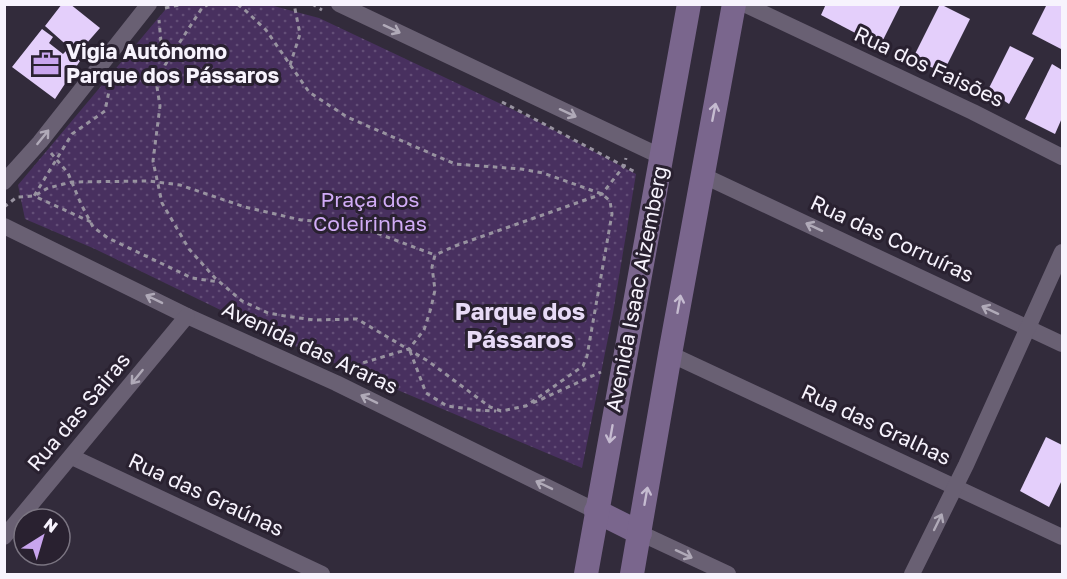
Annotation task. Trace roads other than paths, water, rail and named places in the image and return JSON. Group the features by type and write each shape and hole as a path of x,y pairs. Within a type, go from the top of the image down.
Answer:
{"street":[{"name":"Avenida Isaac Aizemberg","path":"585,574 689,4"},
{"name":"Avenida Isaac Aizemberg","path":"632,574 734,4"},
{"name":"Rua dos Faisões","path":"744,4 973,112 1062,157"},
{"path":"4,182 153,7"},
{"path":"331,7 662,157"},
{"name":"Rua das Corruíras","path":"702,175 1062,344"},
{"name":"Avenida das Araras","path":"4,226 187,316 336,383 596,511"},
{"path":"912,574 955,487 1062,252"},
{"name":"Rua das Sairas","path":"4,537 187,316"},
{"name":"Rua das Gralhas","path":"670,354 1062,537"},
{"name":"Rua das Graúnas","path":"72,457 322,574"},
{"path":"596,511 728,574"}],"place":[{"name":"Vigia Autônomo Parque dos Pássaros","path":"46,64"}],"district":[{"name":"Parque dos Pássaros","path":"520,326"}],"park label":[{"name":"Praça dos Coleirinhas","path":"370,212"}]}
